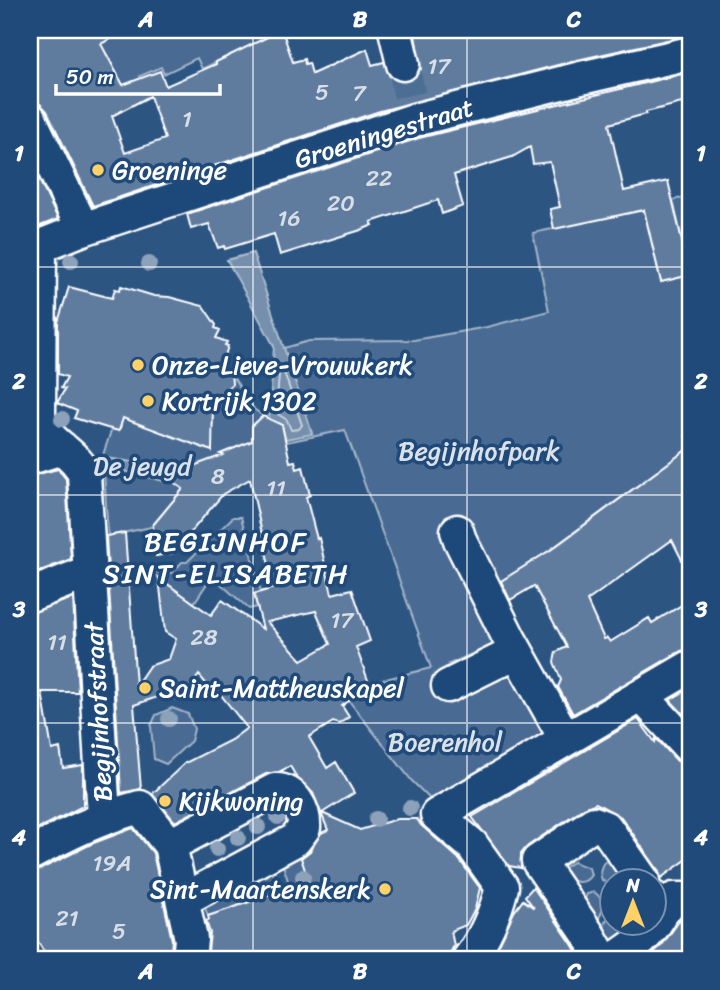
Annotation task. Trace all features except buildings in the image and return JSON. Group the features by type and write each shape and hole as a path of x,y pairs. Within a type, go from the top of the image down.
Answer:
{"street":[{"path":"396,30 403,64"},
{"name":"Groeningestraat","path":"35,248 412,111 581,78 690,53"},
{"path":"30,119 83,229"},
{"name":"Begijnhofstraat","path":"35,248 40,416 44,431 81,466 84,474 104,817"},
{"path":"30,458 62,448"},
{"path":"457,531 513,645 565,738"},
{"path":"30,594 89,572"},
{"path":"448,687 513,645"},
{"path":"502,887 472,845 437,815 690,667"},
{"path":"642,696 690,748"},
{"path":"170,845 272,791 288,792 303,816 304,828 295,840 183,900"},
{"path":"30,854 82,826 140,807 170,845 191,939 189,960"},
{"path":"468,960 477,950 502,887 594,823 606,828 633,867"},
{"path":"538,861 603,960"},
{"path":"613,960 643,937"}],"green space":[{"path":"103,30 282,30 202,69 197,58 164,74 161,67 140,76 147,98 133,105 107,55 82,54 108,40"},
{"name":"Begijnhofpark","path":"639,188 661,282 690,275 690,434 685,436 689,448 544,554 501,581 524,631 449,664 461,695 508,666 544,732 496,761 436,805 412,781 349,701 351,692 369,683 431,668 345,430 282,443 285,439 312,433 284,348 309,341 414,340 487,327 549,311 533,233 628,213"},
{"path":"690,196 690,273 673,200"},
{"name":"De jeugd","path":"228,374 231,374 254,409 263,416 252,426 253,440 244,444 245,448 185,469 175,483 183,489 151,527 108,536 103,455 112,428 119,431 123,418 213,424 213,418 203,408"},
{"path":"233,517 241,517 261,592 254,594 257,607 249,609 212,576 194,603 151,572 172,573"},
{"path":"172,708 188,714 194,729 191,741 166,764 154,759 151,726 156,715"},
{"path":"303,850 317,883 307,886 305,882 305,887 294,890 290,887 283,865 286,856"},
{"path":"609,857 617,867 602,867"},
{"path":"573,862 589,868 589,878 580,882 566,879 563,868"},
{"path":"272,870 278,896 265,900 261,897 262,901 253,905 252,901 249,902 250,906 241,909 240,905 237,906 238,910 208,916 204,905"},
{"path":"594,892 598,896 597,920 583,903 587,894"},
{"path":"608,937 622,937 612,943"}],"water":[{"path":"253,253 312,434 285,439 282,425 269,419 274,346 227,260"},
{"path":"107,458 177,469 168,482 108,467"}],"tunnel":[{"path":"403,64 411,102"}],"place":[{"name":"Groeninge","path":"98,170"},
{"name":"Onze-Lieve-Vrouwkerk","path":"138,365"},
{"name":"Kortrijk 1302","path":"148,401"},
{"name":"Saint-Mattheuskapel","path":"145,688"},
{"name":"Kijkwoning","path":"165,801"},
{"name":"Sint-Maartenskerk","path":"385,889"}],"district":[{"name":"BEGIJNHOF SINT-ELISABETH","path":"226,557"}],"park label":[{"name":"Boerenhol","path":"445,742"}]}
